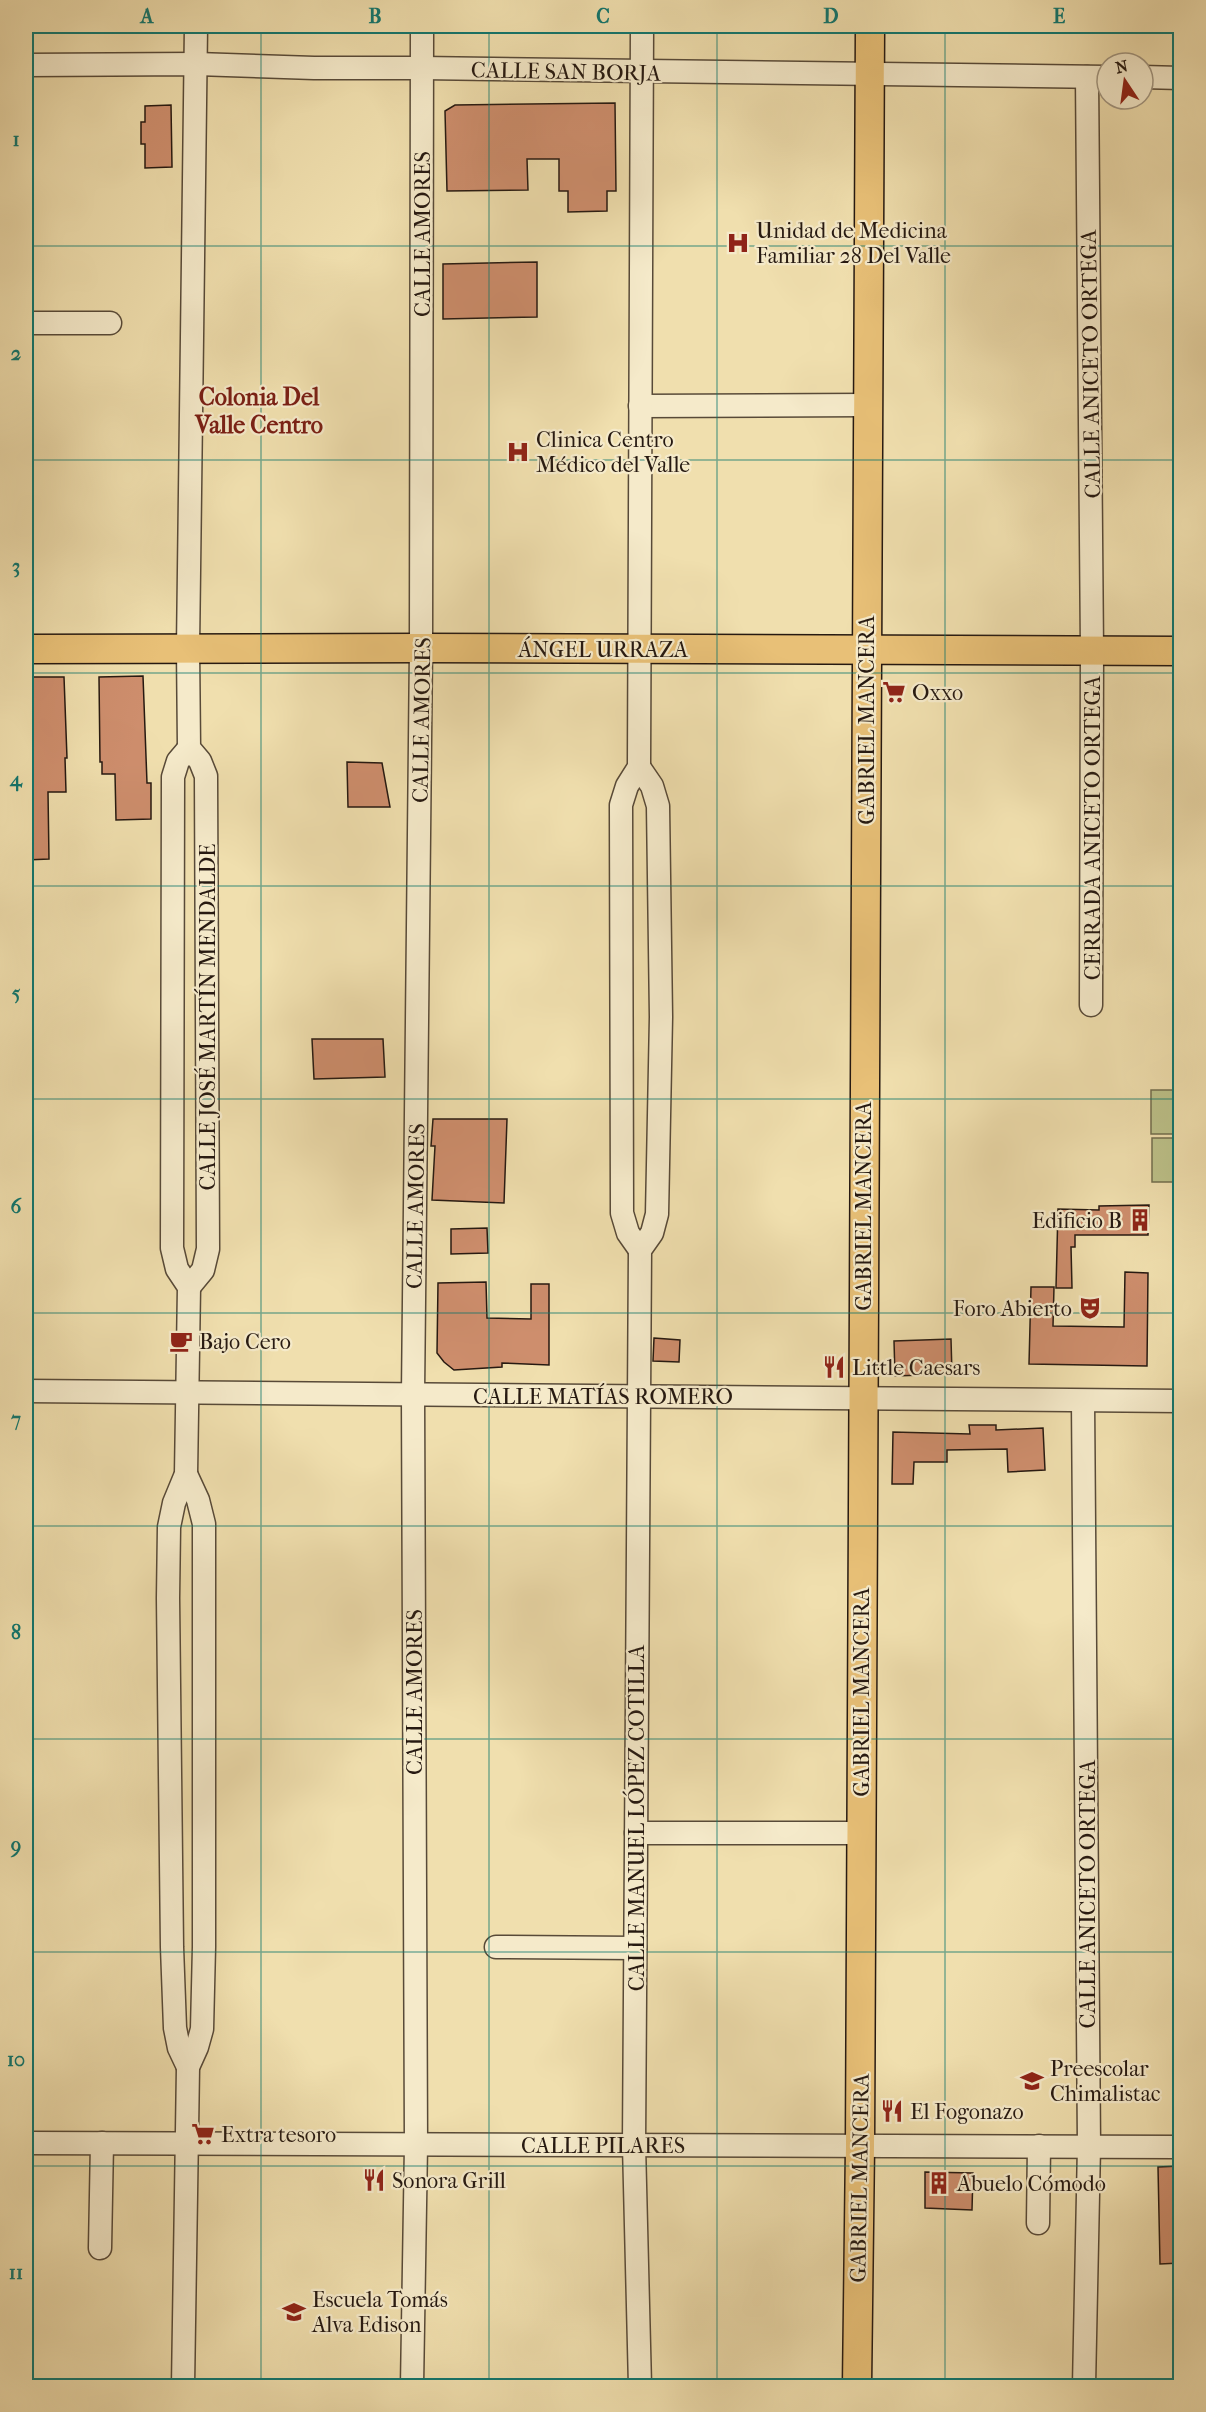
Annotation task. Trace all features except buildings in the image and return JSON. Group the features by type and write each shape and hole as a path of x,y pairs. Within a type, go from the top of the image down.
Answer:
{"main road":[{"name":"GABRIEL MANCERA","path":"857,2386 870,26"},
{"name":"ÁNGEL URRAZA","path":"26,649 1180,651"}],"street":[{"path":"189,748 188,648 196,26"},
{"name":"CALLE AMORES","path":"412,2386 416,2145 413,1394 422,648 422,26"},
{"path":"640,1250 628,1233 622,1213 621,805 627,786 639,767 642,26"},
{"name":"CALLE SAN BORJA","path":"26,65 197,64 314,68 1095,77"},
{"path":"1155,77 1180,78"},
{"name":"CALLE ANICETO ORTEGA","path":"1092,651 1097,111"},
{"path":"26,323 110,323"},
{"path":"640,406 868,405"},
{"name":"CERRADA ANICETO ORTEGA","path":"1091,1005 1092,651"},
{"name":"CALLE JOSÉ MARTÍN MENDALDE","path":"188,2067 179,2048 175,2028 168,1598 169,1527 174,1503 186,1474 189,1287 177,1269 172,1248 173,777 178,761 189,748 200,761 206,776 208,1249 203,1270 189,1287"},
{"name":"CALLE MANUEL LÓPEZ COTILLA","path":"639,767 652,786 658,806 661,1017 657,1214 652,1233 640,1250 634,2145 639,2386"},
{"path":"622,1017 661,1017"},
{"name":"CALLE MATÍAS ROMERO","path":"26,1391 1180,1401"},
{"name":"CALLE ANICETO ORTEGA","path":"1083,1401 1089,2146 1084,2386"},
{"name":"CALLE JOSÉ MARTÍN MENDALDE","path":"183,2386 188,2067 202,2029 204,1947 204,1524 198,1500 186,1474"},
{"path":"168,1598 204,1598"},
{"path":"170,1788 204,1788"},
{"path":"636,1833 861,1833"},
{"path":"172,1947 204,1947"},
{"path":"496,1947 635,1948"},
{"name":"CALLE PILARES","path":"26,2143 1180,2147"},
{"path":"100,2248 102,2144"},
{"path":"1038,2223 1039,2146"}],"green space":[{"path":"1151,1090 1180,1090 1180,1134 1151,1134"},
{"path":"1152,1138 1180,1138 1180,1182 1152,1182"}],"place":[{"name":"Unidad de Medicina Familiar 28 Del Valle","path":"738,243"},
{"name":"Clinica Centro Médico del Valle","path":"518,452"},
{"name":"Oxxo","path":"894,692"},
{"name":"Edificio B","path":"1140,1220"},
{"name":"Foro Abierto","path":"1090,1308"},
{"name":"Bajo Cero","path":"181,1341"},
{"name":"Little Caesars","path":"834,1367"},
{"name":"Preescolar Chimalistac","path":"1032,2081"},
{"name":"El Fogonazo","path":"892,2111"},
{"name":"Extra tesoro","path":"203,2134"},
{"name":"Sonora Grill","path":"374,2180"},
{"name":"Abuelo Cómodo","path":"939,2183"},
{"name":"Escuela Tomás Alva Edison","path":"294,2312"}],"district":[{"name":"Colonia Del Valle Centro","path":"259,411"}]}
